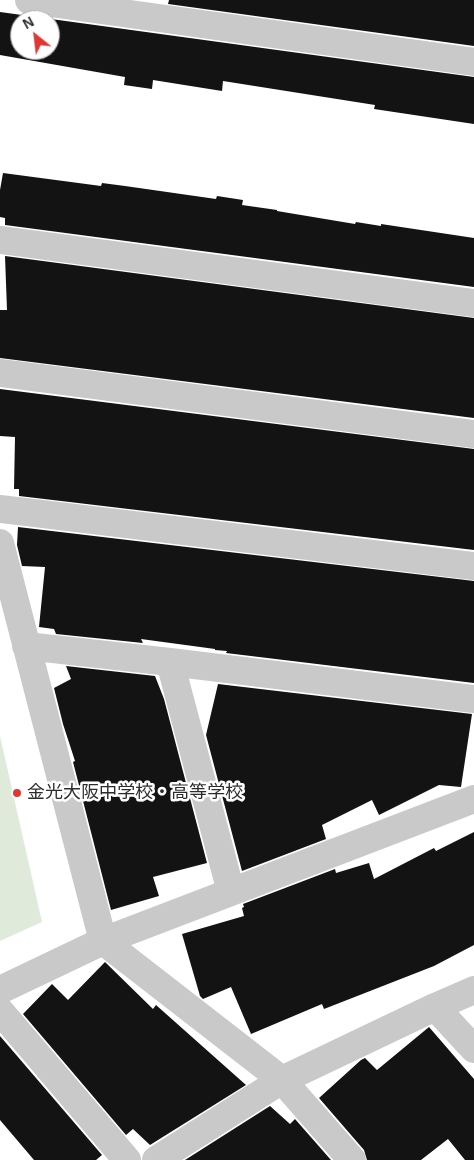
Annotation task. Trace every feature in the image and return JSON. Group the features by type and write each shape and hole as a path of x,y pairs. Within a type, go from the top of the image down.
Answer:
{"street":[{"path":"29,0 474,62"},
{"path":"0,240 474,303"},
{"path":"0,373 474,434"},
{"path":"0,509 474,566"},
{"path":"0,543 103,941 282,1080 352,1160"},
{"path":"26,646 474,699"},
{"path":"170,662 231,892"},
{"path":"0,990 103,941 474,799"},
{"path":"156,1160 282,1080 435,1006 474,990"},
{"path":"435,1006 474,1050"},
{"path":"0,1011 127,1160"}],"green space":[{"path":"0,736 42,922 0,941"}],"building":[{"path":"169,0 474,0 474,46 168,4"},
{"path":"0,12 10,13 10,57 0,55"},
{"path":"60,20 474,77 474,124 374,109 375,105 223,81 222,91 153,80 152,89 124,85 125,77 28,60 60,60"},
{"path":"3,173 101,186 102,183 216,199 217,196 243,200 242,205 355,224 356,222 381,226 381,224 474,238 474,287 5,225 5,218 0,217 0,190"},
{"path":"5,256 474,318 474,418 0,358 0,310 7,310"},
{"path":"0,389 474,449 474,550 19,496 19,489 14,489 15,437 0,436"},
{"path":"18,527 474,581 474,683 226,653 227,651 141,639 143,643 56,634 54,629 39,627 45,567 22,566 17,545"},
{"path":"66,666 155,676 164,699 207,863 153,877 159,896 111,910 73,762 75,761 54,688 71,679"},
{"path":"218,684 472,714 461,787 439,785 379,815 372,800 322,825 326,839 242,871 206,735"},
{"path":"474,832 474,945 434,966 324,1009 322,1004 251,1034 231,987 203,999 200,996 182,934 244,916 243,904 335,869 336,873 369,863 374,879 434,848 436,851"},
{"path":"105,962 153,1009 156,1005 246,1085 150,1145 133,1129 126,1135 23,1014 52,984 68,1000"},
{"path":"429,1027 474,1079 474,1160 465,1160 448,1139 421,1160 367,1160 364,1150 319,1098 361,1060 365,1058 377,1070"},
{"path":"0,1036 102,1155 96,1160 34,1160 0,1120"},
{"path":"270,1106 290,1124 295,1119 331,1160 185,1160"}],"place":[{"name":"金光大阪中学校・高等学校","path":"17,793"}]}
